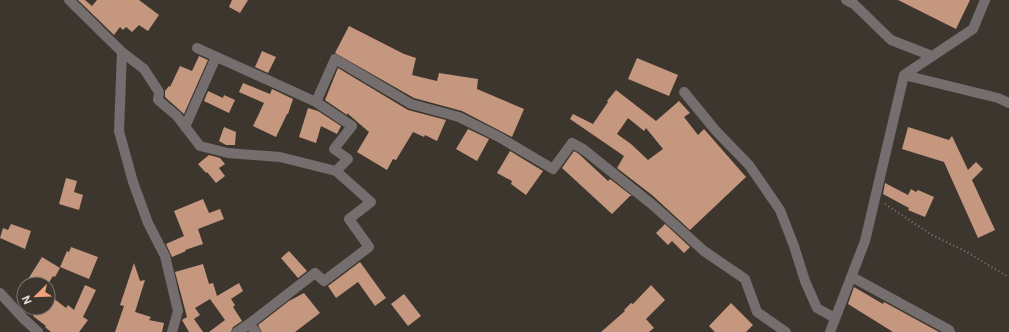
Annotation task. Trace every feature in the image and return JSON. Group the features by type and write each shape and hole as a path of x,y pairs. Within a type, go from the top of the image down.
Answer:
{"street":[{"path":"69,0 122,52 144,69 159,92 158,100 177,116 200,146 228,153 280,157 336,171 371,202 348,219 369,247 324,281 315,273 238,332"},
{"path":"846,0 854,4 891,40 932,56"},
{"path":"830,332 865,241 904,75 973,29 985,0"},
{"path":"197,48 316,102 352,126 334,149 348,159 336,171"},
{"path":"122,52 119,131 133,182 148,223 165,256 178,311 172,332"},
{"path":"185,126 216,57"},
{"path":"316,102 335,59 411,104 459,118 499,137 553,168 572,143 583,149 654,206 704,251 745,279 757,312 786,332"},
{"path":"904,75 998,98 1009,103"},
{"path":"684,92 716,131 748,165 780,210 794,246 805,281 817,308 835,318"},
{"path":"852,276 949,330 950,332"},
{"path":"0,293 38,332"},
{"path":"249,324 256,332"}],"path":[{"path":"876,198 932,235 967,252 1009,277"}],"building":[{"path":"78,0 85,0 92,6 97,0 139,0 159,15 148,31 139,25 132,32 126,27 123,30 120,27 114,35"},
{"path":"232,0 248,0 240,13 229,7"},
{"path":"898,0 970,0 956,29"},
{"path":"349,26 404,54 416,58 412,75 437,81 439,73 478,79 477,89 524,109 512,137 462,111 414,98 335,53"},
{"path":"262,51 276,57 268,73 255,67"},
{"path":"199,56 208,60 184,114 165,97 165,91 169,86 170,87 180,66 192,71"},
{"path":"637,58 678,75 669,96 628,79"},
{"path":"338,68 408,110 446,120 437,141 425,135 424,137 413,132 396,160 393,159 387,170 357,152 369,132 347,113 347,115 325,100"},
{"path":"243,83 270,94 272,89 293,99 288,114 276,137 253,126 264,103 239,92"},
{"path":"616,90 656,121 679,101 690,113 684,117 698,135 704,129 746,177 690,230 652,195 617,168 624,156 570,119 573,114 593,124 608,102 607,101","holes":["628,118 644,131 646,128 663,149 648,160 631,144 617,134"]},
{"path":"208,91 223,98 224,95 235,100 229,113 204,101"},
{"path":"308,108 318,111 341,126 337,134 321,126 316,143 299,137"},
{"path":"224,127 236,132 235,145 226,145 219,141"},
{"path":"908,127 949,140 952,136 968,170 976,162 983,169 972,180 995,230 978,238 944,162 902,149"},
{"path":"468,129 489,139 477,161 456,149"},
{"path":"510,151 543,171 526,195 511,184 512,181 497,173"},
{"path":"574,151 608,181 610,179 632,196 630,196 612,214 562,168"},
{"path":"209,155 220,158 225,164 219,168 225,176 216,183 198,164"},
{"path":"66,178 77,181 74,192 83,195 79,210 59,204"},
{"path":"885,183 908,195 911,189 916,192 918,190 934,197 925,217 908,210 909,208 883,194"},
{"path":"203,199 209,213 220,209 224,219 198,229 203,244 185,250 186,251 172,257 166,244 184,236 174,211"},
{"path":"11,224 31,231 25,249 0,238 3,228 8,230"},
{"path":"665,224 690,247 684,253 672,241 668,245 656,233"},
{"path":"71,247 98,257 89,279 60,267 67,251 69,252"},
{"path":"289,251 307,271 298,278 281,258"},
{"path":"42,257 60,268 56,276 30,276"},
{"path":"360,262 386,298 375,306 358,282 336,298 328,286"},
{"path":"134,263 140,281 145,280 135,312 151,317 149,320 164,323 162,332 115,332 124,306 120,305"},
{"path":"203,264 209,284 213,283 217,296 239,283 243,291 231,299 235,305 233,307 242,321 233,327 231,332 209,332 225,320 210,299 195,308 200,315 194,319 203,332 189,332 182,320 187,317 175,272"},
{"path":"85,285 96,290 83,317 88,320 79,332 51,332 33,316 56,316 56,300 66,308 68,305 74,310"},
{"path":"651,285 665,300 646,319 654,328 649,332 601,332 625,311 624,310 631,303 633,304"},
{"path":"854,287 883,304 884,302 939,332 893,332 848,304"},
{"path":"304,293 320,313 295,332 262,332 258,325 289,301"},
{"path":"404,294 421,316 408,326 391,304"},
{"path":"731,303 753,325 746,332 715,332 709,326"}]}
